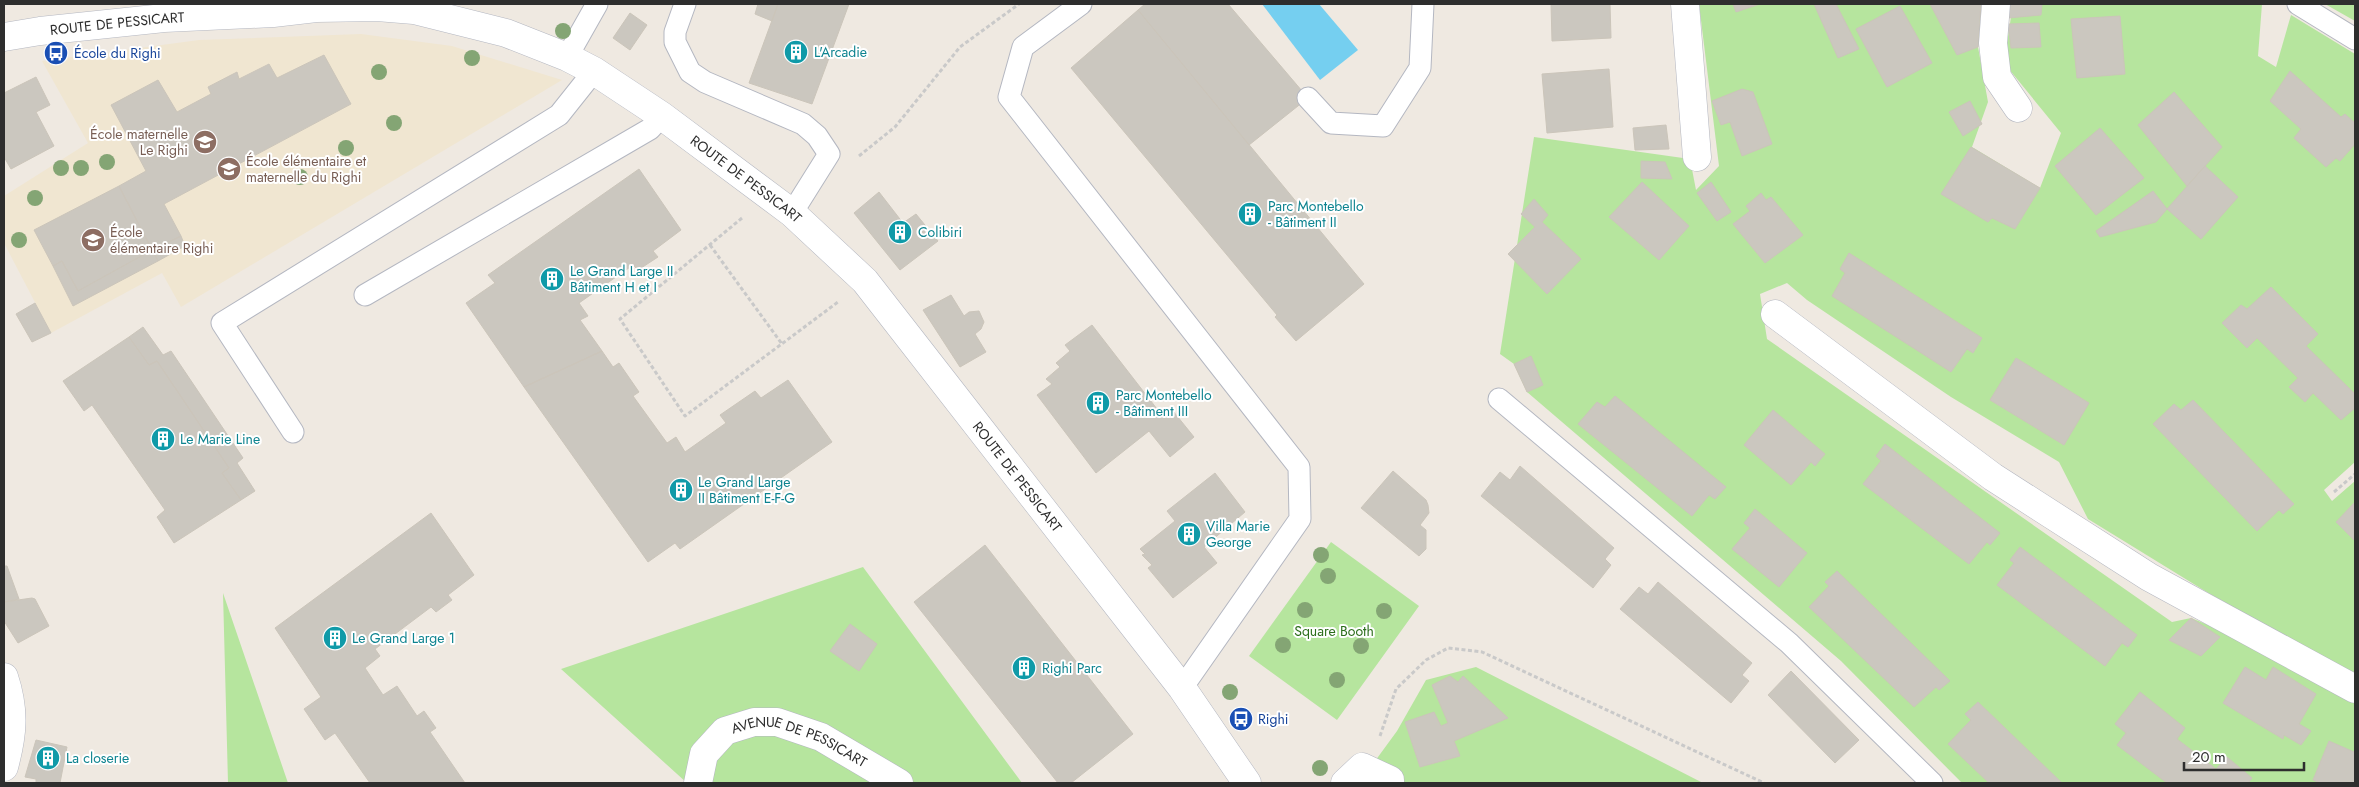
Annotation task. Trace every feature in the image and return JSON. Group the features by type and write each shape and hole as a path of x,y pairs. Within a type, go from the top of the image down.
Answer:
{"street":[{"path":"1685,4 1697,157"},
{"path":"1996,4 1993,43 1997,77 2018,108"},
{"name":"ROUTE DE PESSICART","path":"4,37 162,11 273,13 316,8 377,7 414,10 506,33 567,57 594,71 662,116 769,195 792,213 865,281 1182,688 1247,783"},
{"path":"1776,314 1992,477 2148,577 2355,689"},
{"path":"4,677 11,699 12,739 4,768"},
{"name":"AVENUE DE PESSICART","path":"698,783 704,754 725,731 754,722 777,722 821,737 899,783"},
{"path":"1354,775 1390,780 1390,783"}],"lane":[{"path":"567,57 597,4"},
{"path":"685,4 675,32 675,42 690,72 705,82 803,124 817,136 829,154 792,213"},
{"path":"1081,4 1023,47 1009,98 1299,467 1300,519 1182,688"},
{"path":"1308,98 1332,123 1382,126 1420,68 1423,4"},
{"path":"2298,4 2355,39"},
{"path":"293,432 222,322 559,115 594,71"},
{"path":"365,295 650,129 662,116"},
{"path":"1499,399 1789,643 1932,783"}],"path":[{"path":"854,163 859,156 895,127 960,47 1019,4"},
{"path":"769,195 620,319 685,416 865,281"},
{"path":"710,245 782,344"},
{"path":"2334,492 2355,474"},
{"path":"1354,775 1378,742 1396,689 1426,660 1448,648 1482,652 1764,783"}],"shaded area":[{"name":"École élémentaire et maternelle du Righi","path":"361,34 452,46 562,80 181,307 162,273 51,333 4,243 4,196 88,143 42,61 199,40"}],"green space":[{"path":"1699,4 1981,4 1978,47 1988,102 1972,147 2040,188 2061,133 2004,63 2013,4 2262,4 2258,56 2276,67 2291,15 2355,54 2355,462 2324,490 2332,501 2355,481 2355,675 2210,594 2088,519 2059,462 1951,397 1807,300 1787,283 1760,294 1767,339 2172,622 2191,618 2233,635 2355,703 2355,783 1962,783 1841,661 1527,392 1514,364 1500,354 1534,137 1690,159 1696,190 1719,166"},
{"path":"2325,4 2355,4 2355,21"},
{"name":"Square Booth","path":"1331,542 1419,606 1337,720 1249,656"},
{"path":"863,567 1022,783 687,783 561,669"},
{"path":"223,593 288,783 228,783"},
{"path":"1476,667 1703,783 1359,783 1397,731 1426,680"}],"water":[{"path":"1262,4 1319,4 1358,50 1320,80"}],"building":[{"path":"758,4 778,4 772,21 755,14"},
{"name":"L'Arcadie","path":"778,4 849,4 812,104 749,83"},
{"path":"1145,4 1228,4 1308,98 1249,145 1138,10"},
{"path":"1551,4 1610,4 1611,38 1552,41"},
{"path":"1733,4 1760,4 1736,12"},
{"path":"1814,4 1836,4 1859,49 1838,58"},
{"path":"1930,4 1981,4 1978,47 1957,55"},
{"path":"2009,4 2042,4 2041,15 2008,18"},
{"path":"1900,6 1932,63 1887,87 1856,29"},
{"name":"Parc Montebello - Bâtiment II","path":"1138,10 1364,284 1296,341 1275,317 1277,315 1071,68"},
{"path":"630,13 647,25 630,50 613,38"},
{"path":"2120,16 2125,74 2077,78 2071,19"},
{"path":"2039,23 2041,47 2011,48 2008,24"},
{"name":"École maternelle Le Righi","path":"324,55 351,104 164,204 181,236 152,250 119,186 146,171 111,105 158,80 177,112 211,94 208,87 237,72 239,79 269,64 277,78"},
{"path":"1609,69 1613,127 1547,133 1542,74"},
{"path":"2290,71 2341,117 2345,114 2355,123 2355,144 2340,161 2336,158 2326,167 2294,138 2301,129 2270,101"},
{"path":"36,77 50,105 36,112 54,146 11,169 4,157 4,93"},
{"path":"1742,89 1753,92 1772,144 1742,156 1730,122 1721,125 1712,101"},
{"path":"2174,92 2222,147 2187,186 2138,125"},
{"path":"1970,101 1982,124 1963,136 1949,112"},
{"path":"1666,125 1669,149 1635,150 1633,128"},
{"path":"2100,128 2144,178 2096,215 2055,166"},
{"path":"1971,147 2040,188 2015,229 1992,218 1988,222 1941,194"},
{"path":"1641,161 1665,162 1672,179 1641,178"},
{"path":"2205,166 2238,197 2201,239 2167,209"},
{"name":"Le Grand Large II Bâtiment H et I","path":"639,169 681,230 653,251 658,257 638,270 633,265 579,303 588,316 580,320 602,351 524,387 466,303 495,283 488,275"},
{"path":"1642,182 1689,226 1659,260 1609,217"},
{"path":"1711,182 1731,212 1717,221 1697,193"},
{"name":"École élémentaire Righi","path":"119,186 152,250 78,291 62,261 53,266 34,230"},
{"path":"2153,191 2167,209 2156,222 2100,237 2096,231"},
{"name":"Colibiri","path":"879,192 903,223 916,214 938,241 900,270 854,213"},
{"path":"1761,193 1766,200 1771,197 1803,235 1765,263 1733,224 1750,211 1746,206"},
{"path":"1534,199 1548,215 1542,222 1581,259 1547,294 1508,254 1535,227 1521,214"},
{"path":"181,236 185,246 158,261 152,250"},
{"path":"152,250 158,261 73,306 53,266 62,261 78,291"},
{"path":"1849,253 1982,338 1973,353 1967,349 1951,372 1832,296 1845,273 1840,269"},
{"path":"2271,287 2318,334 2306,346 2355,394 2355,408 2341,420 2313,393 2305,402 2289,387 2298,378 2257,338 2247,348 2222,323 2241,305 2247,309"},
{"path":"951,295 964,316 969,312 979,311 984,322 981,329 975,334 986,352 960,367 923,310"},
{"path":"35,303 51,333 32,342 16,314"},
{"name":"Parc Montebello - Bâtiment III","path":"1092,325 1164,418 1173,411 1194,437 1170,457 1149,431 1096,473 1037,395 1052,384 1046,379 1060,367 1056,363 1070,351 1065,345"},
{"path":"143,327 163,355 171,351 243,458 237,463 255,491 241,500 222,473 229,468 157,361 149,365 129,337"},
{"name":"Le Marie Line","path":"129,337 149,365 157,361 229,468 222,473 241,500 174,543 157,517 165,510 92,405 84,411 63,381"},
{"name":"Le Grand Large II Bâtiment E-F-G","path":"602,351 613,367 619,363 639,392 633,396 667,443 676,437 685,452 726,423 720,415 755,391 761,398 788,380 832,442 680,549 675,543 648,562 524,387"},
{"path":"1531,356 1543,385 1527,392 1514,364"},
{"path":"2016,358 2089,403 2064,445 1990,400"},
{"path":"1615,396 1726,487 1715,499 1709,495 1692,516 1578,424 1597,402 1605,407"},
{"path":"2193,400 2294,504 2283,514 2279,510 2257,531 2153,424 2174,404 2181,410"},
{"path":"1773,410 1825,454 1815,466 1811,462 1791,485 1744,445"},
{"path":"1885,444 2000,533 1990,545 1987,542 1969,564 1863,484 1881,461 1876,456"},
{"path":"1520,466 1614,548 1605,559 1611,565 1593,588 1481,496 1500,472 1510,480"},
{"path":"1393,471 1426,500 1428,505 1429,513 1420,525 1426,530 1426,549 1419,556 1361,508"},
{"name":"Villa Marie George","path":"1215,473 1245,512 1204,547 1217,563 1173,598 1148,568 1152,565 1142,555 1145,554 1140,549 1175,521 1167,511"},
{"path":"2355,502 2355,541 2336,522"},
{"path":"1755,509 1807,553 1779,587 1732,549 1750,528 1744,523"},
{"name":"Le Grand Large 1","path":"431,513 474,575 448,595 452,600 436,612 431,607 375,649 380,656 365,668 383,695 397,686 417,716 424,711 436,728 430,732 465,783 370,783 335,733 325,740 304,709 321,697 275,628"},
{"name":"Righi Parc","path":"985,545 1133,734 1071,783 1058,783 914,602"},
{"path":"2020,547 2137,635 2128,647 2122,643 2105,666 1997,585 2014,563 2010,560"},
{"path":"4,566 7,566 19,599 4,602"},
{"path":"1837,571 1950,681 1939,690 1936,687 1914,707 1809,607 1829,586 1825,582"},
{"path":"1658,582 1752,663 1742,675 1749,681 1731,703 1620,609 1639,587 1648,594"},
{"path":"35,599 49,626 18,643 4,621 4,602"},
{"path":"2191,618 2220,637 2201,656 2169,640"},
{"path":"850,624 877,644 859,671 830,651"},
{"path":"2245,667 2266,680 2273,667 2316,694 2299,724 2311,731 2301,745 2284,735 2283,739 2223,703"},
{"path":"1791,671 1859,740 1835,763 1768,695"},
{"path":"1450,676 1458,682 1463,676 1508,718 1454,741 1460,756 1420,767 1405,722 1434,712 1441,726 1448,723 1432,685"},
{"path":"2140,692 2185,728 2177,739 2216,769 2227,757 2252,778 2250,783 2167,783 2117,745 2126,733 2115,724"},
{"path":"1978,702 2062,783 1989,783 1948,744 1971,720 1965,714"},
{"name":"La closerie","path":"36,740 67,747 60,783 36,783 36,779 25,777"},
{"path":"2329,741 2354,752 2355,749 2355,783 2320,783 2313,780"}],"place":[{"name":"L'Arcadie","path":"796,52"},
{"name":"École du Righi","path":"56,53"},
{"name":"École maternelle Le Righi","path":"205,142"},
{"name":"École élémentaire et maternelle du Righi","path":"229,169"},
{"name":"Parc Montebello - Bâtiment II","path":"1250,214"},
{"name":"Colibiri","path":"900,232"},
{"name":"École élémentaire Righi","path":"93,240"},
{"name":"Le Grand Large II Bâtiment H et I","path":"552,279"},
{"name":"Parc Montebello - Bâtiment III","path":"1098,403"},
{"name":"Le Marie Line","path":"163,439"},
{"name":"Le Grand Large II Bâtiment E-F-G","path":"681,490"},
{"name":"Villa Marie George","path":"1189,534"},
{"name":"Le Grand Large 1","path":"335,638"},
{"name":"Righi Parc","path":"1024,668"},
{"name":"Righi","path":"1241,719"},
{"name":"La closerie","path":"48,758"}]}
